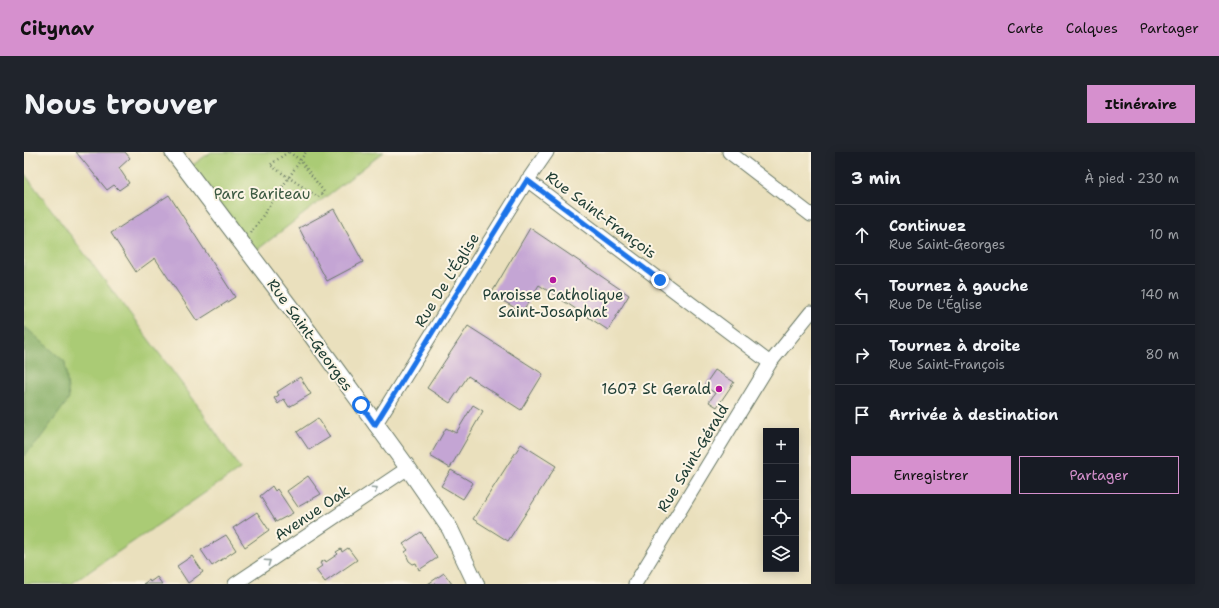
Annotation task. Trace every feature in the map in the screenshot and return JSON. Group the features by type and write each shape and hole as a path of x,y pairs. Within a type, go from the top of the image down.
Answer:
{"street":[{"name":"Rue Saint-Georges","path":"173,152 309,332 375,425 408,468 450,530 476,584"},
{"name":"Rue De L'Église","path":"375,425 527,180 547,152"},
{"path":"729,152 811,215"},
{"name":"Rue Saint-François","path":"527,180 770,363"},
{"name":"Rue Saint-Gérald","path":"635,584 770,363 811,312"},
{"name":"Avenue Oak","path":"235,584 408,468"}],"path":[{"path":"288,152 300,160 324,192 318,197 270,164 288,152"},
{"path":"241,241 250,234 306,152"}],"green space":[{"name":"Parc Bariteau","path":"211,152 384,152 253,253 190,167"},
{"path":"24,173 194,400 240,469 71,584 24,584"},
{"path":"24,326 65,362 69,399 36,444 24,456"}],"building":[{"path":"76,152 125,152 130,158 119,168 129,183 119,190 114,185 107,190"},
{"path":"169,195 235,297 197,321 155,258 136,272 111,233"},
{"path":"334,209 363,262 327,281 299,228"},
{"name":"Paroisse Catholique Saint-Josaphat","path":"530,228 629,295 608,330 539,285 522,312 491,294"},
{"path":"468,326 543,374 521,410 468,376 450,403 427,388"},
{"name":"1607 St Gerald","path":"715,370 734,382 717,407 709,402 715,393 704,386"},
{"path":"300,377 311,394 289,407 284,399 278,404 274,398 279,395 277,392"},
{"path":"473,405 483,411 450,468 430,456 446,428 456,433"},
{"path":"318,418 330,437 309,450 297,432"},
{"path":"521,444 556,466 508,541 473,519"},
{"path":"451,470 473,483 463,499 441,486"},
{"path":"308,476 321,494 298,507 287,491"},
{"path":"272,486 275,491 277,489 293,513 276,522 260,496"},
{"path":"257,512 269,530 245,547 233,528"},
{"path":"421,532 437,558 419,570 416,563 413,564 409,561 405,552 408,550 403,544"},
{"path":"226,535 236,550 212,566 201,550"},
{"path":"348,548 357,560 325,582 316,570 322,566 320,563 325,560 326,562 338,554 336,552 341,549 342,552"},
{"path":"192,556 203,572 188,583 177,566"},
{"path":"444,573 452,584 428,584"},
{"path":"157,577 162,584 143,584 149,580 150,582"}],"place":[{"name":"Paroisse Catholique Saint-Josaphat","path":"553,280"},
{"name":"1607 St Gerald","path":"719,389"}],"route":[{"path":"361,405 375,425 527,180 660,280"}]}
